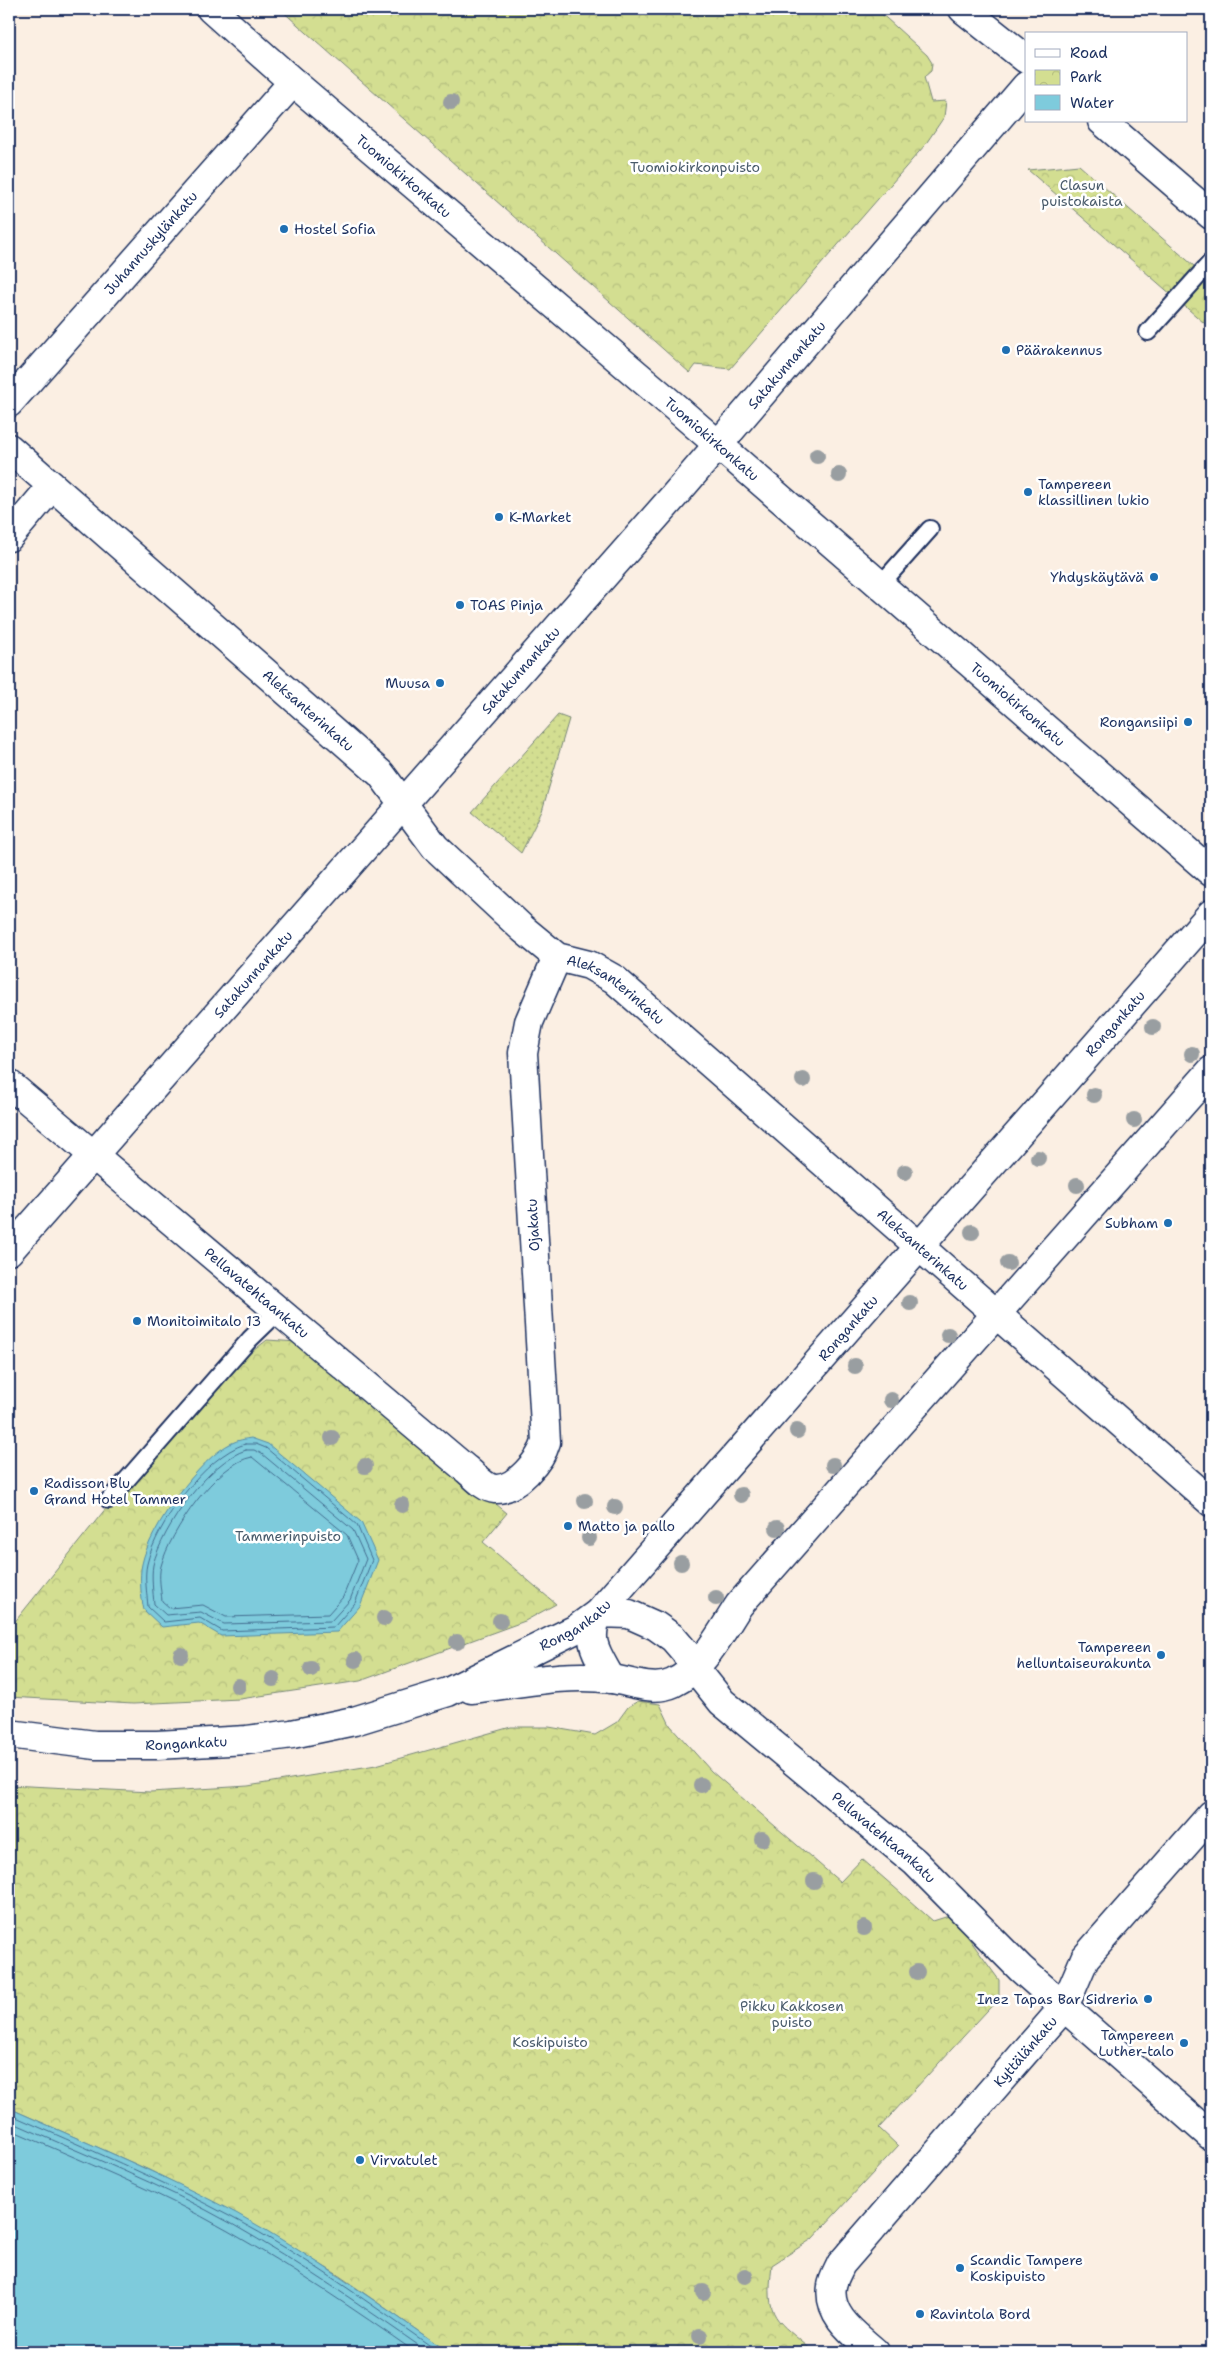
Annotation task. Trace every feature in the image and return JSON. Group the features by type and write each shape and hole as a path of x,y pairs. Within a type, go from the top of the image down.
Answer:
{"street":[{"name":"Tuomiokirkonkatu","path":"212,9 293,82 718,445 1211,872"},
{"path":"964,9 1025,58"},
{"name":"Juhannuskylänkatu","path":"9,403 293,82"},
{"name":"Satakunnankatu","path":"9,1251 718,445 1025,87"},
{"path":"1103,122 1211,215"},
{"name":"Aleksanterinkatu","path":"9,448 381,774 435,847 523,929 557,957 589,965 614,979 1211,1502"},
{"path":"9,538 52,486"},
{"name":"Rongankatu","path":"9,1734 95,1745 157,1745 248,1740 292,1734 354,1721 448,1692 576,1629 598,1613 1211,914"},
{"name":"Ojakatu","path":"510,1485 541,1453 546,1442 523,1054 528,1022 557,957"},
{"name":"Rongankatu","path":"448,1692 564,1678 611,1679 651,1687 703,1677 712,1646 739,1605 1211,1070"},
{"name":"Pellavatehtaankatu","path":"9,1084 278,1312 488,1486 496,1489 510,1485"},
{"path":"598,1613 591,1636 611,1679"},
{"name":"Pellavatehtaankatu","path":"598,1613 629,1614 656,1626 673,1638 722,1702 915,1862 1001,1950 1064,2008 1211,2136"},
{"name":"Kyttälänkatu","path":"876,2352 838,2317 834,2308 832,2285 841,2264 1064,2008 1085,1958 1211,1816"}],"lane":[{"path":"1148,332 1211,262"},
{"path":"880,586 930,528"},
{"path":"109,1500 250,1339 278,1312"}],"green space":[{"name":"Tuomiokirkonpuisto","path":"280,9 876,9 927,55 932,63 931,71 924,77 931,102 946,101 944,117 925,145 730,369 696,365 690,373"},
{"name":"Clasun puistokaista","path":"1079,165 1211,281 1211,329 1028,170"},
{"path":"558,715 569,719 542,811 521,853 472,812"},
{"name":"Tammerinpuisto","path":"267,1340 298,1342 507,1513 483,1542 556,1604 525,1621 360,1681 240,1699 133,1704 9,1697 9,1629 111,1502 226,1372"},
{"name":"Koskipuisto","path":"638,1701 660,1704 670,1725 711,1771 840,1882 862,1859 933,1921 952,1915 999,1980 999,1998 879,2128 898,2146 812,2239 772,2265 770,2297 772,2308 782,2324 814,2352 448,2352 338,2275 236,2214 149,2170 9,2108 9,1785 150,1792 248,1786 376,1765 511,1727 549,1727 595,1735 617,1722 628,1707"}],"water":[{"path":"251,1438 268,1444 361,1522 378,1560 360,1606 337,1632 221,1636 199,1623 162,1627 144,1610 141,1587 142,1564 147,1549 165,1514 191,1478 205,1463 232,1443"},
{"path":"9,2108 152,2172 236,2213 317,2262 448,2352 9,2352"}],"place":[{"name":"Hostel Sofia","path":"284,229"},
{"name":"Päärakennus","path":"1006,350"},
{"name":"Tampereen klassillinen lukio","path":"1028,492"},
{"name":"K-Market","path":"499,517"},
{"name":"Yhdyskäytävä","path":"1154,577"},
{"name":"TOAS Pinja","path":"460,605"},
{"name":"Muusa","path":"440,683"},
{"name":"Rongansiipi","path":"1188,722"},
{"name":"Subham","path":"1168,1223"},
{"name":"Monitoimitalo 13","path":"137,1321"},
{"name":"Radisson Blu Grand Hotel Tammer","path":"34,1491"},
{"name":"Matto ja pallo","path":"568,1526"},
{"name":"Tampereen helluntaiseurakunta","path":"1161,1655"},
{"name":"Inez Tapas Bar Sidreria","path":"1148,1999"},
{"name":"Tampereen Luther-talo","path":"1184,2043"},
{"name":"Virvatulet","path":"360,2160"},
{"name":"Scandic Tampere Koskipuisto","path":"960,2268"},
{"name":"Ravintola Bord","path":"920,2314"}],"park label":[{"name":"Pikku Kakkosen puisto","path":"792,2014"}]}
